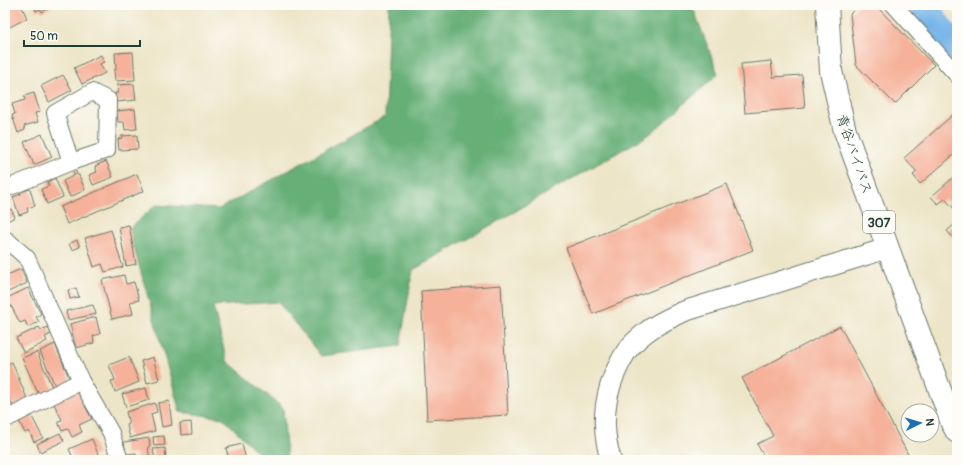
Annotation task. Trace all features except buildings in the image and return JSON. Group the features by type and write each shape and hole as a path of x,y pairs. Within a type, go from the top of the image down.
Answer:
{"highway":[{"name":"青谷バイパス","path":"827,5 831,71 845,131 957,432"}],"street":[{"path":"894,5 957,75"},
{"path":"5,189 71,162"},
{"path":"5,239 26,258 81,381 111,433 120,460"},
{"path":"611,460 604,428 606,402 613,378 626,351 645,333 662,322 685,311 888,248"},
{"path":"5,418 8,418 81,381"}],"green space":[{"path":"389,5 692,5 718,74 650,134 413,270 400,346 321,356 278,302 213,306 227,361 283,408 287,460 275,460 262,457 223,418 180,412 129,229 156,205 219,209 385,117"}],"waterway":[{"path":"923,5 947,39 957,50"}]}
